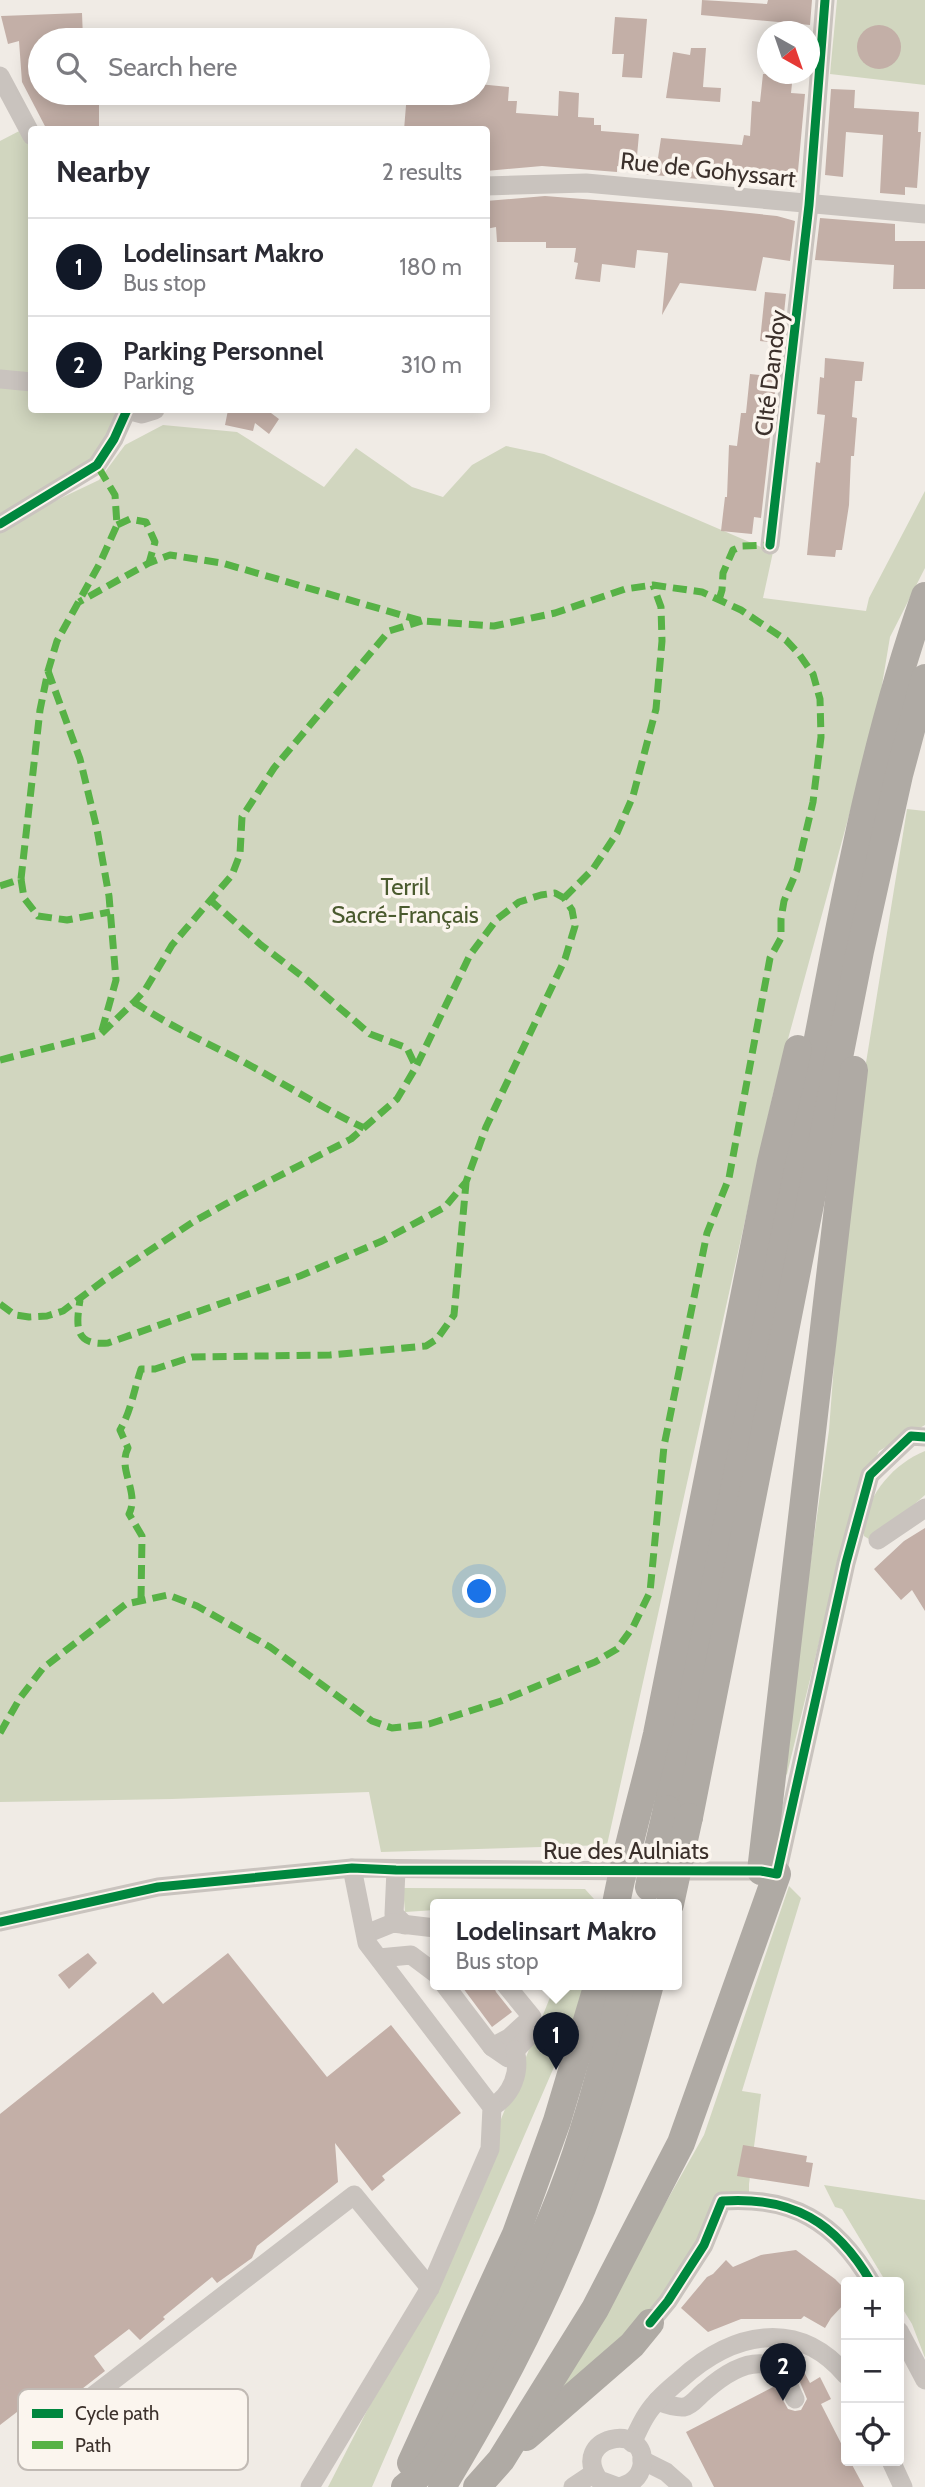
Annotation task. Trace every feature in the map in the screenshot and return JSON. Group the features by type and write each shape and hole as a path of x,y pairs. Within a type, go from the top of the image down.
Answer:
{"highway":[{"path":"670,1899 678,1813 841,921 876,760 904,654 925,596"},
{"path":"647,1899 678,1813 860,951 899,775 925,678"},
{"path":"617,1899 630,1837 643,1797 665,1693 771,1161 811,990 841,921"},
{"path":"556,2397 595,2309 681,2143 769,1872 857,1041 860,951"},
{"path":"403,2487 516,2234 557,2121 596,1990"},
{"path":"403,2487 421,2476 448,2432 505,2322 562,2193 599,2077 622,1990"},
{"path":"442,2487 503,2383 579,2216 608,2130 648,1990"},
{"path":"477,2487 556,2397 632,2344 650,2323"}],"street":[{"name":"CIté Dandoy","path":"771,545 809,205 825,0"},
{"path":"0,76 28,128"},
{"name":"Rue de Gohyssart","path":"490,186 586,183 925,214"},
{"path":"0,379 28,382"},
{"path":"0,524 97,465 114,439 126,413"},
{"path":"769,1872 870,1475 911,1436 925,1437"},
{"path":"878,1540 925,1508"},
{"path":"310,2487 430,2288 490,2149 492,2107 367,1943 352,1868"},
{"name":"Rue des Aulniats","path":"0,1922 158,1887 352,1868 769,1872"},
{"path":"396,1870 394,1913 405,1925"},
{"path":"366,1934 393,1923 430,1928"},
{"path":"379,1958 411,1955 430,1969"},
{"path":"449,1990 492,2047 508,2058 535,2029 532,2017 510,1990"},
{"path":"492,2047 509,2038 532,2017"},
{"path":"492,2107 505,2099 519,2066 515,2050"},
{"path":"102,2389 354,2195 430,2288"},
{"path":"650,2323 668,2301 704,2245 722,2201 749,2199 790,2209 816,2220 852,2251 868,2277"},
{"path":"683,2487 637,2451 615,2438 595,2450 594,2473 605,2484 629,2485 641,2468 637,2451 646,2415 689,2371 740,2342 777,2337 808,2346 830,2359 841,2370"},
{"path":"904,2340 925,2380"},
{"path":"657,2401 684,2407 693,2403 720,2378 751,2365 774,2367 781,2373 795,2399"},
{"path":"893,2466 903,2487"},
{"path":"573,2487 594,2473"}],"green space":[{"path":"837,0 925,0 925,85 830,74"},
{"name":"Terril Sacré-Français","path":"28,129 28,413 122,413 127,425 38,509 99,480 125,445 163,425 237,432 324,487 356,448 412,487 443,497 472,465 506,446 544,454 773,552 763,598 866,611 869,598 925,491 925,568 890,637 878,709 773,1094 607,1845 381,1852 369,1792 0,1802 0,141"},
{"path":"907,809 925,811 925,1425 879,1451 850,1515 787,1774 780,1780 829,1430 849,1168"},
{"path":"925,1451 925,1495 872,1541 864,1536 868,1509 881,1485 901,1465"},
{"path":"789,1886 801,1898 742,2091 761,2094 749,2199 721,2201 632,2345 561,2388 704,2135"},
{"path":"403,1888 585,1889 594,1899 430,1899 430,1910 405,1912"},
{"path":"547,1990 587,1990 372,2487 328,2487 472,2191 551,1995"},
{"path":"824,2185 925,2200 925,2358 904,2311 904,2277 883,2277 842,2209 835,2207"}],"building":[{"path":"702,0 767,4 768,0 812,0 810,21 766,21 701,15"},
{"path":"82,13 83,28 28,28 28,94 22,82 19,41 8,44 1,16"},
{"path":"615,17 647,19 642,78 622,77 624,54 612,54"},
{"path":"879,25 894,32 901,47 894,62 879,69 864,62 857,47 864,32"},
{"path":"691,48 706,48 703,87 721,88 720,102 666,98 673,52 690,55"},
{"path":"762,84 792,84 791,93 805,94 797,182 791,187 642,174 617,166 617,172 542,166 490,171 490,126 404,126 406,105 490,105 490,85 509,87 508,101 517,101 516,113 558,116 559,91 579,93 578,117 594,118 594,125 601,125 601,131 639,134 637,156 658,158 661,138 742,145 744,135 750,136 752,101 760,102"},
{"path":"831,89 855,90 854,108 919,112 918,132 921,132 917,188 905,187 905,195 880,193 883,135 846,132 843,177 825,175"},
{"path":"34,105 99,105 99,126 45,126"},
{"path":"545,196 777,216 795,221 790,261 763,257 756,291 680,283 662,315 668,253 637,250 635,268 602,264 600,282 575,279 578,263 574,262 576,248 546,248 546,242 497,242 496,227 490,228 490,201"},
{"path":"820,218 895,224 895,241 925,241 925,289 893,289 894,265 815,260"},
{"path":"765,292 786,294 781,343 760,341"},
{"path":"825,358 864,362 862,381 855,381 852,417 857,418 854,456 851,456 849,505 842,550 836,550 835,557 807,555 816,462 820,463 825,415 817,414 820,377 824,378"},
{"path":"750,374 776,377 761,518 754,517 752,534 721,531 727,497 729,445 737,446 741,413 746,413"},
{"path":"227,413 271,413 279,419 269,434 255,423 253,431 225,425"},
{"path":"925,1528 925,1611 912,1590 901,1600 874,1569 904,1541"},
{"path":"88,1953 97,1963 69,1989 58,1975"},
{"path":"228,1953 327,2077 391,2025 461,2113 382,2176 385,2180 372,2191 335,2143 338,2182 257,2246 252,2258 217,2283 212,2277 163,2317 165,2319 140,2340 129,2329 94,2356 105,2371 82,2389 18,2389 18,2411 0,2425 0,2114 153,1992 163,2004"},
{"path":"464,1990 495,1990 512,2012 492,2027"},
{"path":"743,2145 807,2156 806,2162 813,2163 809,2187 737,2176"},
{"path":"796,2250 841,2285 841,2307 825,2328 804,2316 801,2319 741,2319 708,2332 681,2308 707,2277 726,2260 733,2267 761,2255"},
{"path":"804,2372 810,2383 820,2377 831,2399 821,2404 841,2443 841,2466 853,2466 864,2487 714,2487 686,2432 775,2386 788,2409 801,2410 807,2399 797,2375"}],"marked path":[{"path":"0,886 21,879 40,710 57,641 100,563 117,525 115,495 97,465"},
{"path":"117,525 130,519 146,522 155,542 149,563"},
{"path":"719,600 723,573 733,550 742,546 770,545"},
{"path":"0,1733 20,1698 43,1668 126,1604 168,1595 197,1606 270,1647 372,1721 392,1728 429,1724 501,1701 595,1662 617,1649 633,1627 650,1592 664,1446 707,1233 729,1178 770,958 781,938 784,901 797,870 813,802 821,737 820,699 813,674 799,654 786,640 741,610 702,592 653,585 625,589 555,613 494,626 422,621 222,563 170,555 149,563 79,602"},
{"path":"564,898 593,869 617,833 633,796 656,709 662,641 661,607 653,585"},
{"path":"0,1060 101,1034 134,1002 145,990 172,945 232,875 240,854 242,817 274,768 389,631 422,621"},
{"path":"48,671 80,759 97,829 109,896 116,980 101,1034"},
{"path":"21,879 24,898 38,916 67,920 110,912"},
{"path":"0,1304 15,1315 29,1317 47,1316 63,1311 103,1281 193,1222 351,1139 397,1099 416,1067 470,955 497,919 519,902 541,895 555,893 564,898 572,910 575,926 565,959 486,1127 466,1182 445,1207 382,1241 300,1276 108,1343 97,1343 83,1338 78,1326 80,1300"},
{"path":"209,899 370,1034 407,1048 416,1067"},
{"path":"134,1002 173,1026 364,1128"},
{"path":"141,1600 142,1536 129,1514 132,1498 125,1464 128,1448 120,1430 130,1408 141,1369 155,1369 192,1357 330,1355 426,1346 437,1339 454,1315 466,1183"}],"cycle path":[{"path":"770,545 809,205 825,0"},
{"path":"0,524 97,465 114,439 126,413"},
{"path":"0,1922 158,1887 352,1868 761,1871 777,1874 846,1563 870,1475 911,1436 925,1437"},
{"path":"650,2323 668,2301 704,2245 722,2201 770,2203 810,2217 843,2243 868,2277"}],"place":[{"name":"Lodelinsart Makro","path":"556,2070"},
{"name":"Parking Personnel","path":"783,2401"}]}
